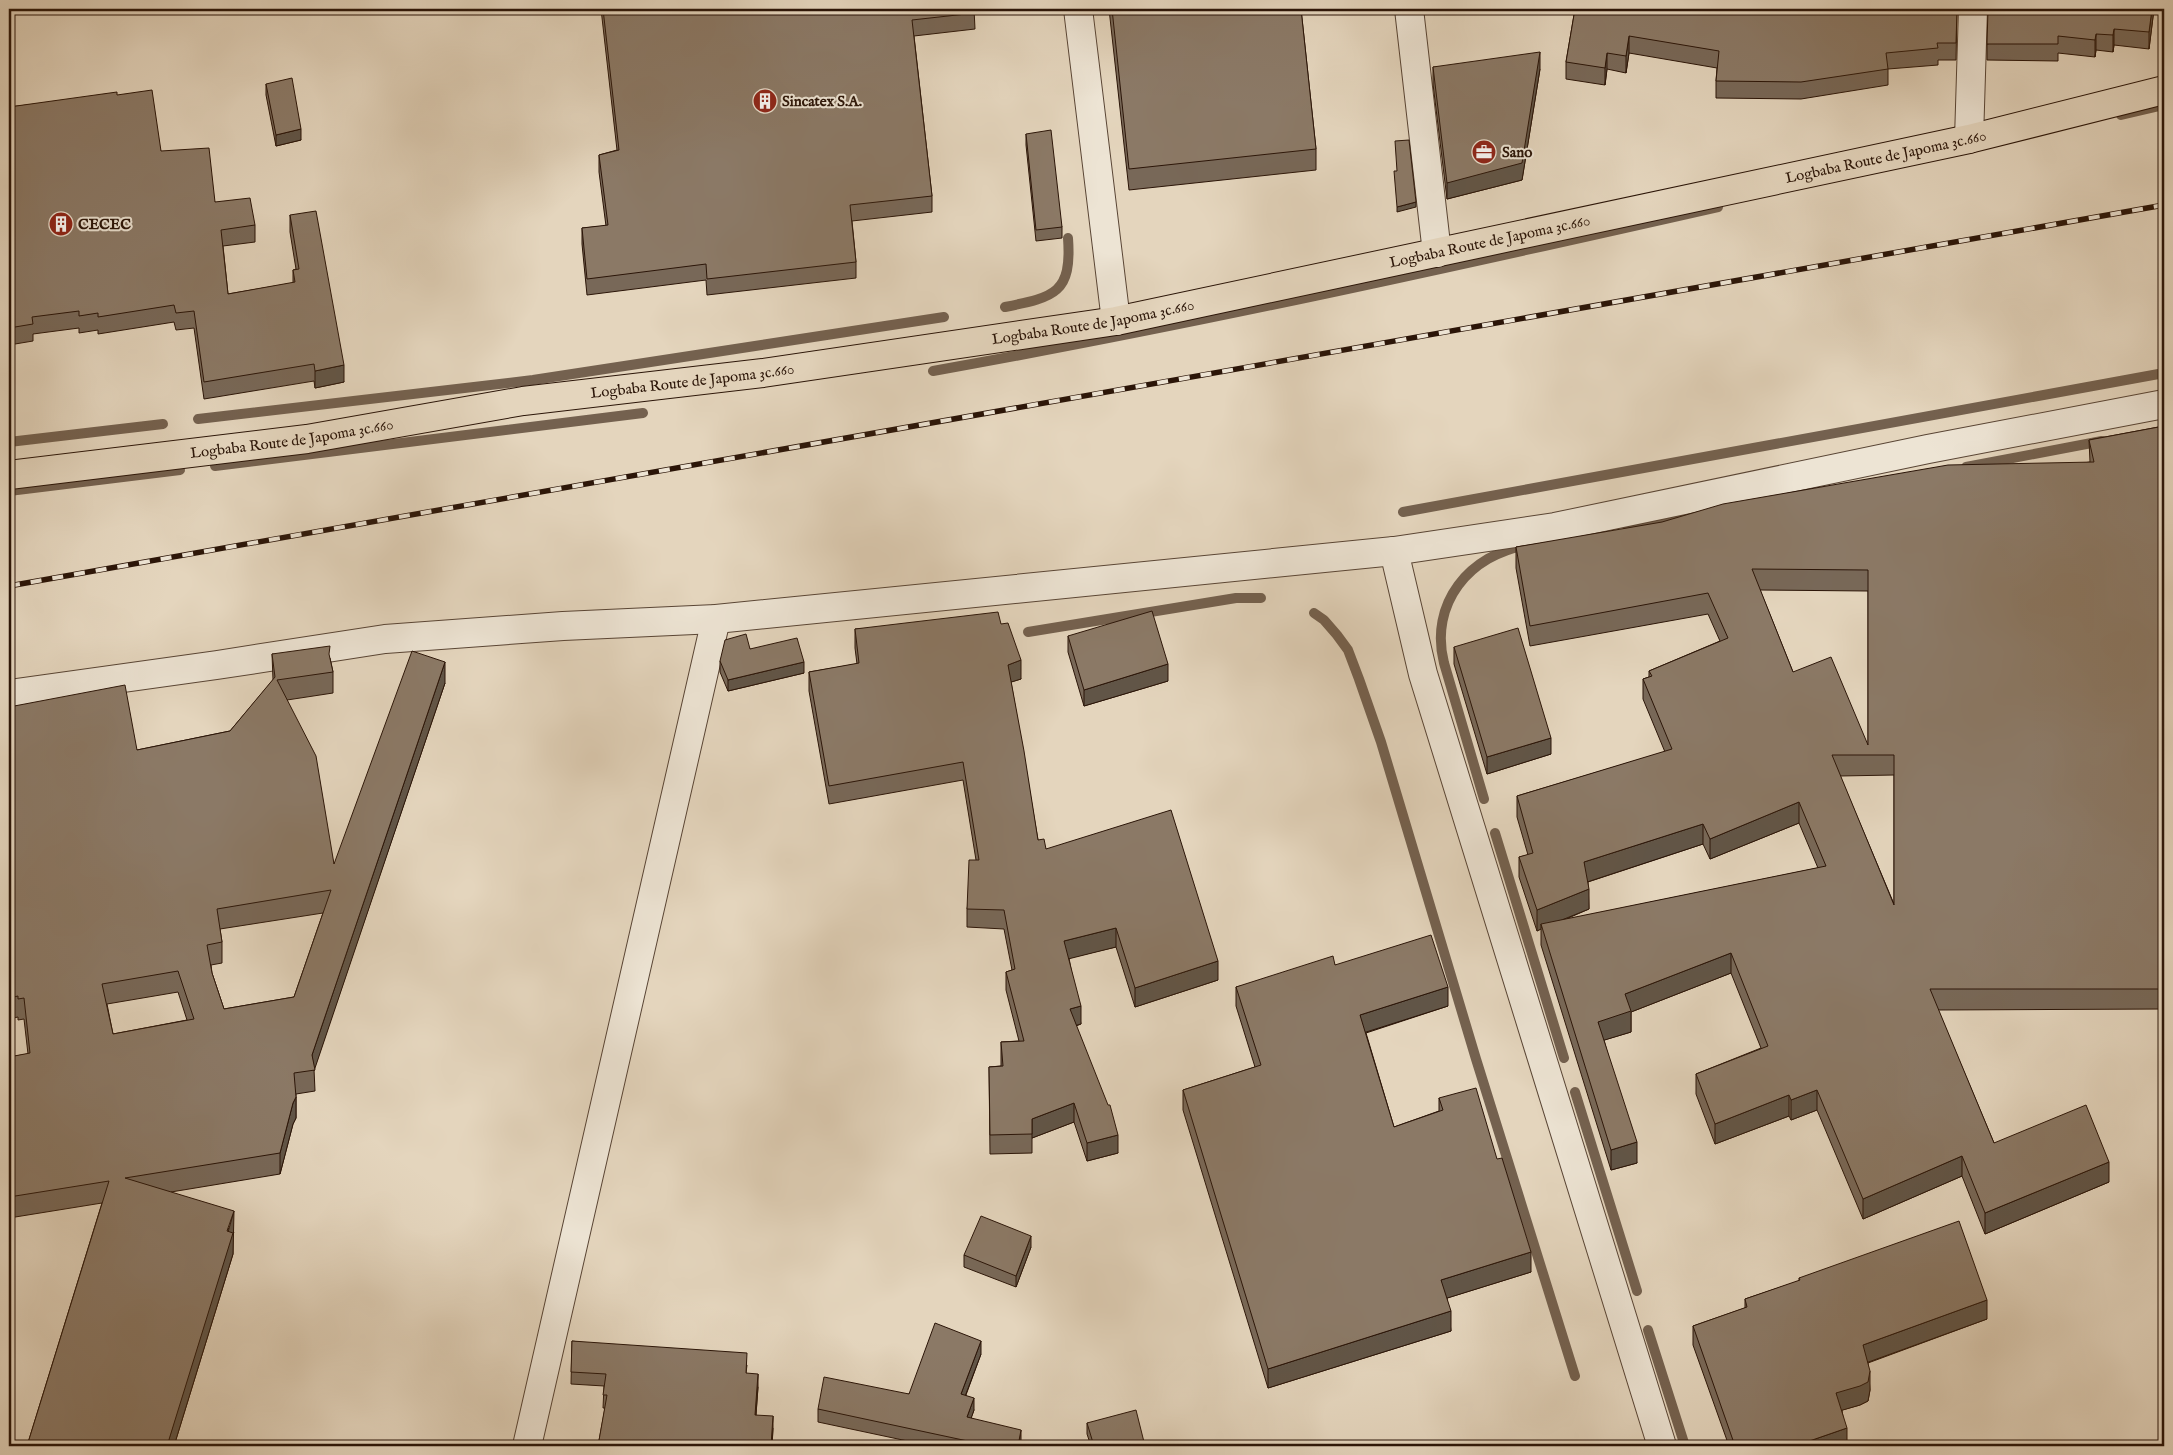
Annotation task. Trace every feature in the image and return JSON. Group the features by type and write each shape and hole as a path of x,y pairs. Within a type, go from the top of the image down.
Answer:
{"main road":[{"name":"Logbaba Route de Japoma 3c.660","path":"9,476 307,439 523,401 763,372 1116,321 1969,139 2164,90"}],"street":[{"path":"1078,9 1116,321"},
{"path":"1409,9 1437,253"},
{"path":"1969,139 1973,9"},
{"path":"9,694 385,638 563,626 716,619 1394,551 1555,526 1928,449 2164,404"},
{"path":"1394,551 1426,683 1662,1446"},
{"path":"527,1446 716,619"}],"building":[{"name":"Sincatex S.A.","path":"603,9 974,9 975,13 912,20 932,196 850,205 856,262 707,279 706,264 587,279 582,228 608,225 599,155 619,150"},
{"path":"1112,9 1301,9 1316,149 1129,169"},
{"path":"1575,9 1880,9 1881,12 1957,9 1956,43 1937,43 1938,48 1886,53 1888,69 1801,82 1716,81 1719,51 1629,36 1626,56 1607,53 1605,68 1566,62"},
{"path":"1988,9 2152,9 2149,32 2114,29 2113,35 2096,34 2095,40 2058,36 2058,44 1987,44"},
{"name":"Sano","path":"1540,52 1522,163 1447,183 1433,67"},
{"path":"292,78 301,129 276,135 266,84"},
{"path":"152,90 161,151 209,148 215,202 250,198 255,225 221,230 228,294 295,282 293,270 299,269 290,215 316,211 344,365 315,371 314,364 204,382 194,311 176,313 174,305 98,317 98,313 79,316 79,311 32,317 33,324 9,328 9,107 117,92 117,95"},
{"path":"1051,130 1062,227 1036,230 1026,134"},
{"path":"1409,140 1416,202 1397,207 1394,171 1397,171 1395,141"},
{"path":"2164,426 2164,989 1930,989 1994,1143 2086,1105 2109,1162 1985,1213 1962,1156 1863,1199 1817,1090 1791,1100 1789,1095 1715,1124 1696,1074 1768,1046 1731,953 1625,994 1631,1011 1598,1022 1637,1142 1611,1150 1541,924 1826,866 1799,802 1710,839 1703,824 1584,862 1589,889 1537,910 1519,857 1533,853 1517,796 1672,749 1643,679 1652,676 1649,671 1728,638 1708,593 1530,626 1516,547 1662,522 1723,504 1948,465 2094,462 2089,440","holes":["1752,569 1868,570 1868,745 1831,657 1793,672","1832,755 1894,755 1894,905"]},
{"path":"1152,611 1168,664 1084,690 1068,636"},
{"path":"998,612 1001,624 1008,623 1021,660 1008,665 1038,840 1044,839 1046,849 1171,810 1218,961 1135,988 1116,928 1064,941 1081,1006 1070,1009 1108,1105 1110,1105 1118,1135 1087,1143 1074,1103 1032,1119 1032,1134 990,1135 989,1067 1003,1066 1001,1042 1024,1041 1006,972 1015,969 1004,910 967,909 969,860 979,860 963,762 829,786 809,672 859,663 855,629"},
{"path":"1518,628 1551,738 1487,757 1454,647"},
{"path":"746,634 750,649 797,638 804,662 728,680 720,661 725,640"},
{"path":"330,646 329,654 333,672 277,680 316,756 334,864 412,651 445,662 312,1055 315,1070 294,1073 296,1097 280,1153 125,1178 234,1211 227,1231 233,1233 167,1446 27,1446 109,1181 9,1197 9,1057 30,1053 24,998 18,999 18,996 9,998 9,707 125,685 137,750 230,731 275,677 272,654","holes":["331,890 294,997 224,1009 212,973 207,945 222,942 217,909","178,971 194,1019 113,1034 102,984"]},
{"path":"1431,935 1448,987 1360,1015 1394,1127 1443,1110 1439,1098 1476,1088 1497,1159 1502,1158 1531,1252 1441,1280 1451,1311 1268,1369 1183,1090 1261,1065 1236,987 1333,956 1335,965"},
{"path":"981,1216 1031,1236 1016,1276 964,1255"},
{"path":"1959,1221 1987,1300 1863,1345 1870,1371 1868,1382 1836,1393 1847,1428 1795,1446 1735,1446 1693,1326 1747,1307 1745,1299"},
{"path":"935,1323 981,1341 961,1394 974,1398 967,1417 1021,1430 1018,1446 991,1446 818,1409 824,1377 909,1394"},
{"path":"572,1341 747,1353 746,1373 758,1374 755,1415 773,1416 771,1446 598,1446 607,1395 603,1395 606,1374 571,1372"},
{"path":"1136,1410 1145,1446 1094,1446 1087,1423"}],"waterway":[{"path":"2121,115 2164,105"},
{"path":"933,371 1228,314 1718,207"},
{"path":"1005,307 1036,300 1057,289 1067,271 1068,238"},
{"path":"198,419 533,380 944,317"},
{"path":"1403,512 2164,373"},
{"path":"215,466 643,413"},
{"path":"9,442 163,424"},
{"path":"1966,467 2102,441"},
{"path":"9,491 180,470"},
{"path":"1628,527 1686,517"},
{"path":"1562,539 1594,534"},
{"path":"1484,799 1444,663 1441,641 1442,621 1448,602 1458,585 1472,571 1488,559 1507,550 1528,545"},
{"path":"1028,632 1236,598 1261,598"},
{"path":"1314,613 1324,620 1348,650 1381,742 1476,1059 1575,1376"},
{"path":"1495,833 1564,1058"},
{"path":"1575,1092 1637,1291"},
{"path":"1648,1330 1685,1446"}],"railway":[{"path":"9,586 2164,205"}],"place":[{"name":"Sincatex S.A.","path":"765,101"},
{"name":"Sano","path":"1484,152"},
{"name":"CECEC","path":"61,224"}]}
